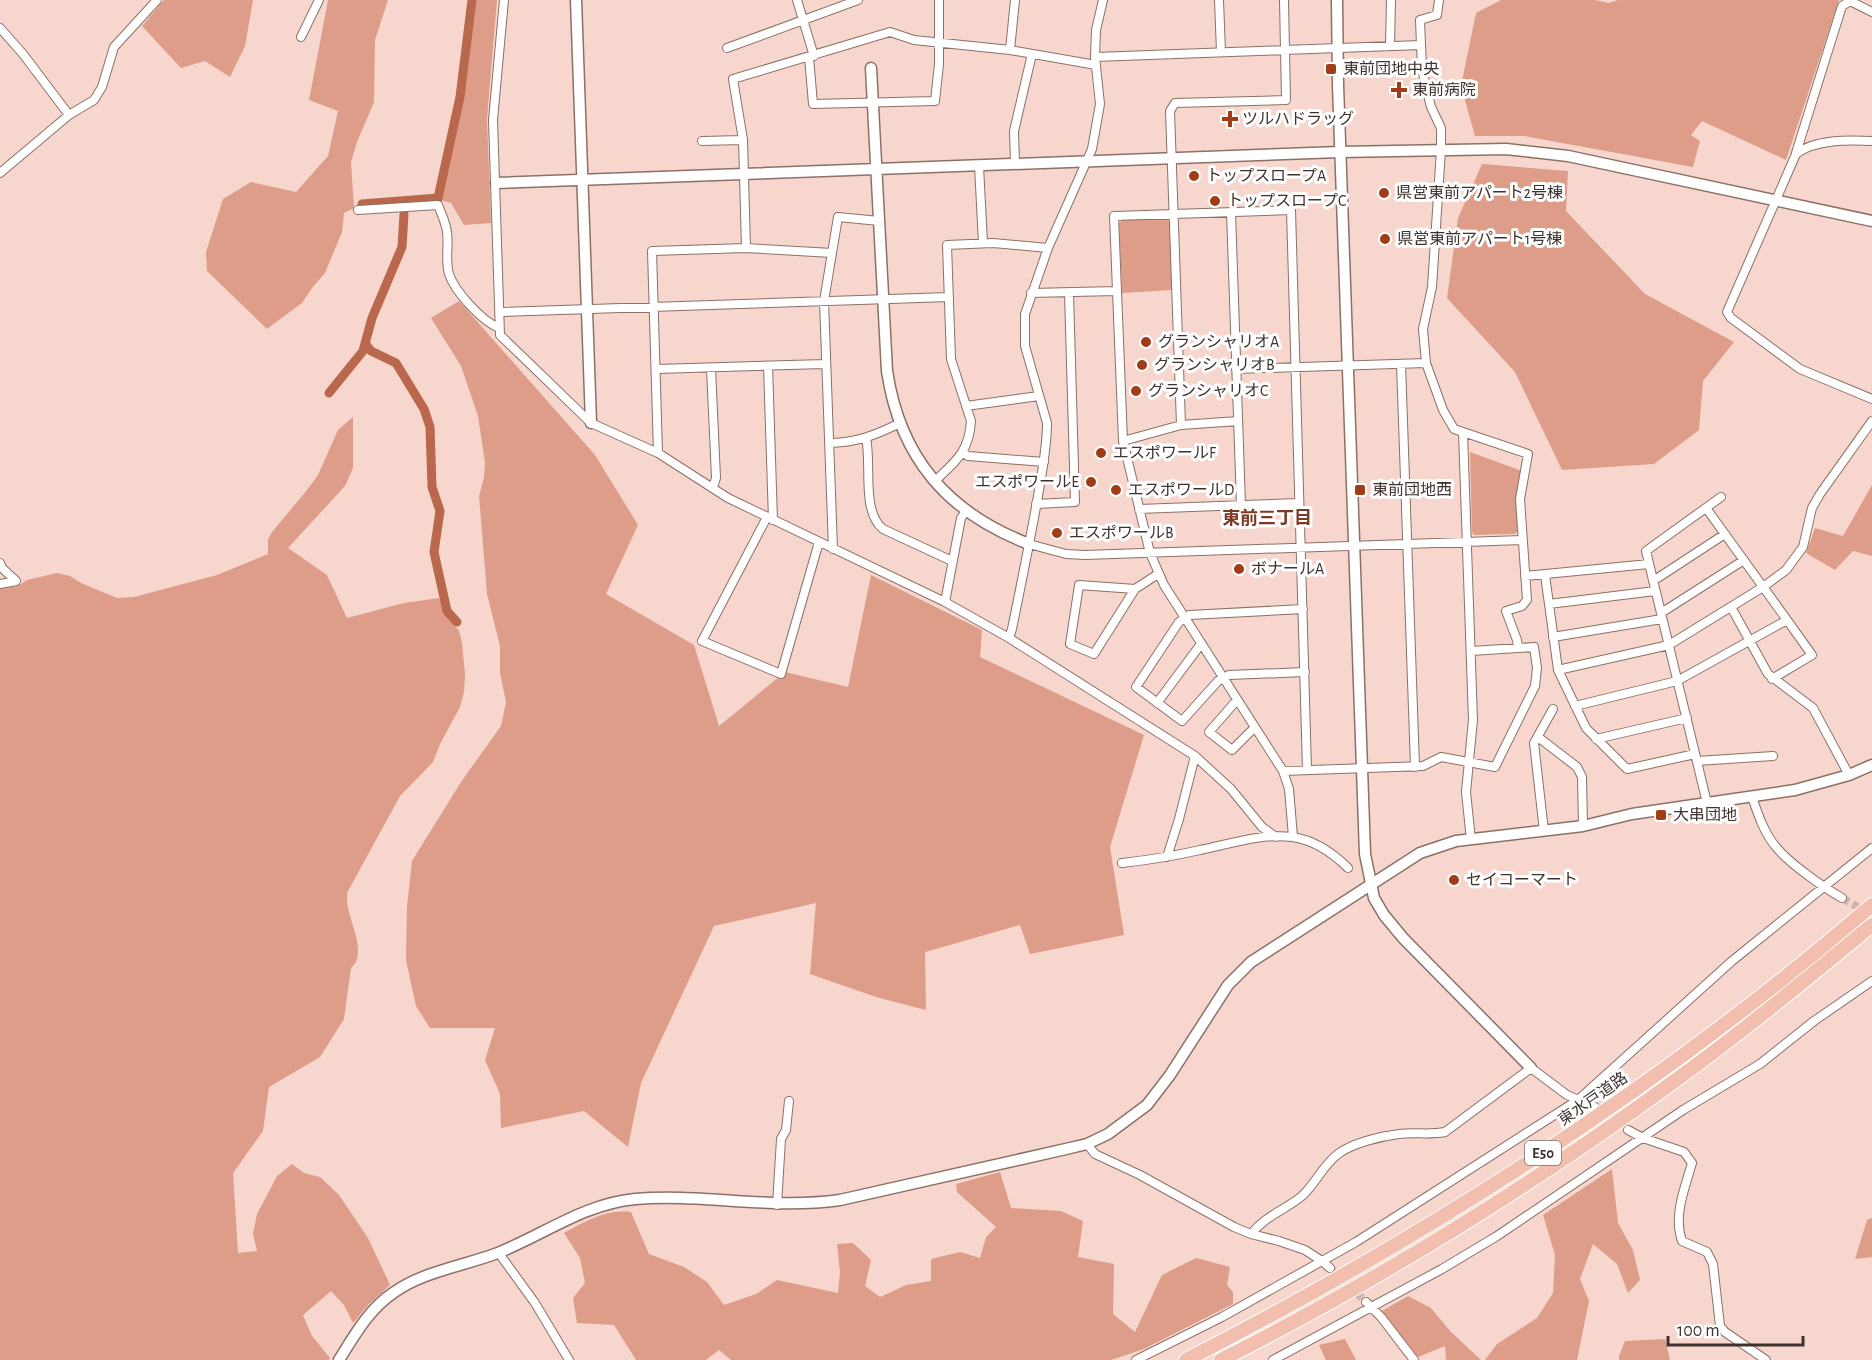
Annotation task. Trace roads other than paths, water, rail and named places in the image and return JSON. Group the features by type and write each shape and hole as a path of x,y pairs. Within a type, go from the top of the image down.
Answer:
{"highway":[{"name":"東水戸道路","path":"1186,1360 1357,1268 1502,1181 1669,1066 1786,977 1872,905"},
{"name":"東水戸道路","path":"1221,1360 1295,1321 1436,1240 1601,1134 1734,1036 1872,925"}],"street":[{"path":"0,173 69,115 94,100 102,87 114,48 157,0"},
{"path":"302,37 319,0"},
{"path":"504,0 493,120 500,335 591,423 658,453 728,498 945,602 1009,638 1195,756 1231,789 1262,827 1276,837"},
{"path":"576,0 591,423"},
{"path":"797,0 811,57 813,104 873,104 935,100 939,0"},
{"path":"727,48 858,0"},
{"path":"1010,50 1015,0"},
{"path":"1009,638 1046,452 1047,423 1025,346 1025,314 1048,248 1088,161 1094,139 1100,104 1096,30 1103,0"},
{"path":"1220,0 1221,52"},
{"path":"1181,424 1170,111 1175,104 1286,100 1283,50 1284,0"},
{"path":"1337,0 1361,769 1365,854 1370,885 1374,898 1384,915 1403,939 1531,1068 1578,1100 1595,1107"},
{"path":"1390,46 1391,0"},
{"path":"1439,0 1437,15 1420,20 1422,69 1427,93 1441,128 1432,287 1424,329 1426,363 1443,410 1454,429 1528,454 1520,499 1527,600 1522,606 1506,611 1518,648"},
{"path":"1872,12 1850,1 1842,6 1796,154 1727,312 1731,318 1800,369 1872,399"},
{"path":"0,28 23,54 69,115"},
{"path":"746,248 743,140 733,80 890,32 914,40 939,44 1096,61 1221,52 1421,45"},
{"path":"1015,164 1014,131 1032,54"},
{"path":"871,68 887,371 891,396 900,423 919,460 934,481 966,511 1004,534 1029,544 1066,554 1085,555 1522,540"},
{"path":"702,141 743,140"},
{"path":"1796,154 1802,149 1839,141 1872,141"},
{"path":"496,183 1340,152 1506,149 1541,152 1872,221"},
{"path":"979,165 983,243"},
{"path":"358,210 438,205 447,229 448,272 452,280 469,304 489,324 500,328"},
{"path":"1293,837 1289,789 1283,771 1184,617 1158,574 1150,553 1123,441 1114,216 1291,210 1307,770"},
{"path":"1231,212 1241,505"},
{"path":"833,549 824,301 838,217 879,221"},
{"path":"934,481 963,453 971,421 951,359 946,245 983,243 1048,248"},
{"path":"658,453 652,251 746,248 832,253"},
{"path":"1031,293 1116,291"},
{"path":"1036,504 1075,502 1069,293"},
{"path":"500,312 949,297"},
{"path":"1236,369 1426,363"},
{"path":"656,369 825,364"},
{"path":"1401,364 1415,766"},
{"path":"768,366 770,519 702,640 781,674 819,542"},
{"path":"711,368 716,478 713,487"},
{"path":"966,406 1038,396"},
{"path":"1123,441 1181,424 1238,421"},
{"path":"1558,670 1669,645 1763,587 1786,570 1803,547 1812,508 1872,421"},
{"path":"828,443 846,443 866,438 900,423"},
{"path":"1463,433 1473,720 1466,792 1471,840"},
{"path":"866,438 870,508 877,524 883,529 952,561"},
{"path":"963,453 968,456 1044,462"},
{"path":"1707,803 1646,551 1721,497"},
{"path":"1139,509 1299,502"},
{"path":"1706,508 1812,655 1772,679"},
{"path":"945,602 961,518 966,511"},
{"path":"1653,581 1725,534"},
{"path":"1553,637 1661,616 1744,560"},
{"path":"0,563 2,568 16,581 0,584"},
{"path":"1525,576 1649,564"},
{"path":"1135,589 1080,585 1070,644 1094,654 1135,589 1158,574"},
{"path":"1545,575 1558,670 1586,728 1627,769 1696,758 1773,756"},
{"path":"1549,604 1655,591"},
{"path":"1731,607 1772,679 1813,708 1849,775"},
{"path":"1303,609 1184,617 1136,687 1182,722 1218,681 1229,675 1305,672"},
{"path":"1575,706 1677,681 1787,620"},
{"path":"1157,702 1201,644"},
{"path":"1283,771 1423,766 1441,757 1495,767 1534,686 1537,668 1534,648 1471,651"},
{"path":"1237,700 1209,732 1232,750 1255,727"},
{"path":"1544,831 1534,743 1553,709"},
{"path":"1596,740 1686,718"},
{"path":"1538,737 1577,767 1582,777 1583,826"},
{"path":"1167,857 1195,756"},
{"path":"339,1360 369,1315 392,1293 420,1278 498,1252 577,1214 615,1203 663,1198 777,1205 813,1204 840,1200 1087,1144 1121,1126 1147,1105 1170,1075 1215,1002 1240,973 1267,951 1420,853 1442,845 1471,840 1583,826 1632,814 1815,786 1872,765"},
{"path":"1752,797 1764,830 1776,848 1824,888 1842,898"},
{"path":"1122,863 1167,857 1260,837 1293,837 1335,854 1348,868"},
{"path":"1137,1360 1222,1317 1322,1261 1450,1183 1578,1100 1732,961 1872,849"},
{"path":"1273,1360 1368,1305 1442,1269 1497,1236 1683,1110 1760,1064 1814,1021 1872,981"},
{"path":"1251,1234 1270,1215 1300,1197 1310,1188 1329,1162 1340,1152 1373,1140 1400,1134 1445,1132 1531,1068"},
{"path":"777,1205 781,1138 786,1130 789,1101"},
{"path":"1629,1130 1643,1138 1684,1152 1692,1163 1679,1209 1678,1231 1682,1241 1707,1252 1713,1264 1720,1326 1725,1332 1766,1360"},
{"path":"1087,1144 1095,1154 1140,1175 1251,1234 1292,1245 1322,1261 1329,1268"},
{"path":"498,1252 535,1303 569,1360"},
{"path":"1368,1305 1381,1317 1414,1360"}],"waterway":[{"path":"362,204 438,198 460,97 472,0"},
{"path":"329,393 363,351 372,318 402,247 404,214"},
{"path":"365,343 371,351 396,363 424,409 430,427 432,487 440,511 434,552 447,611 457,622"}],"tunnel":[{"path":"1842,898 1872,915"},
{"path":"1330,1268 1366,1302"}],"place":[{"name":"東前団地中央","path":"1331,69"},
{"name":"東前病院","path":"1399,90"},
{"name":"ツルハドラッグ","path":"1230,119"},
{"name":"トップスロープA","path":"1194,176"},
{"name":"県営東前アパート2号棟","path":"1384,193"},
{"name":"トップスロープC","path":"1215,201"},
{"name":"県営東前アパート1号棟","path":"1385,239"},
{"name":"グランシャリオA","path":"1146,342"},
{"name":"グランシャリオB","path":"1142,365"},
{"name":"グランシャリオC","path":"1136,391"},
{"name":"エスポワールF","path":"1101,453"},
{"name":"エスポワールE","path":"1091,482"},
{"name":"エスポワールD","path":"1116,490"},
{"name":"東前団地西","path":"1360,490"},
{"name":"エスポワールB","path":"1057,533"},
{"name":"ボナールA","path":"1239,569"},
{"name":"大串団地","path":"1661,815"},
{"name":"セイコーマート","path":"1454,880"}],"district":[{"name":"東前三丁目","path":"1267,519"}]}
